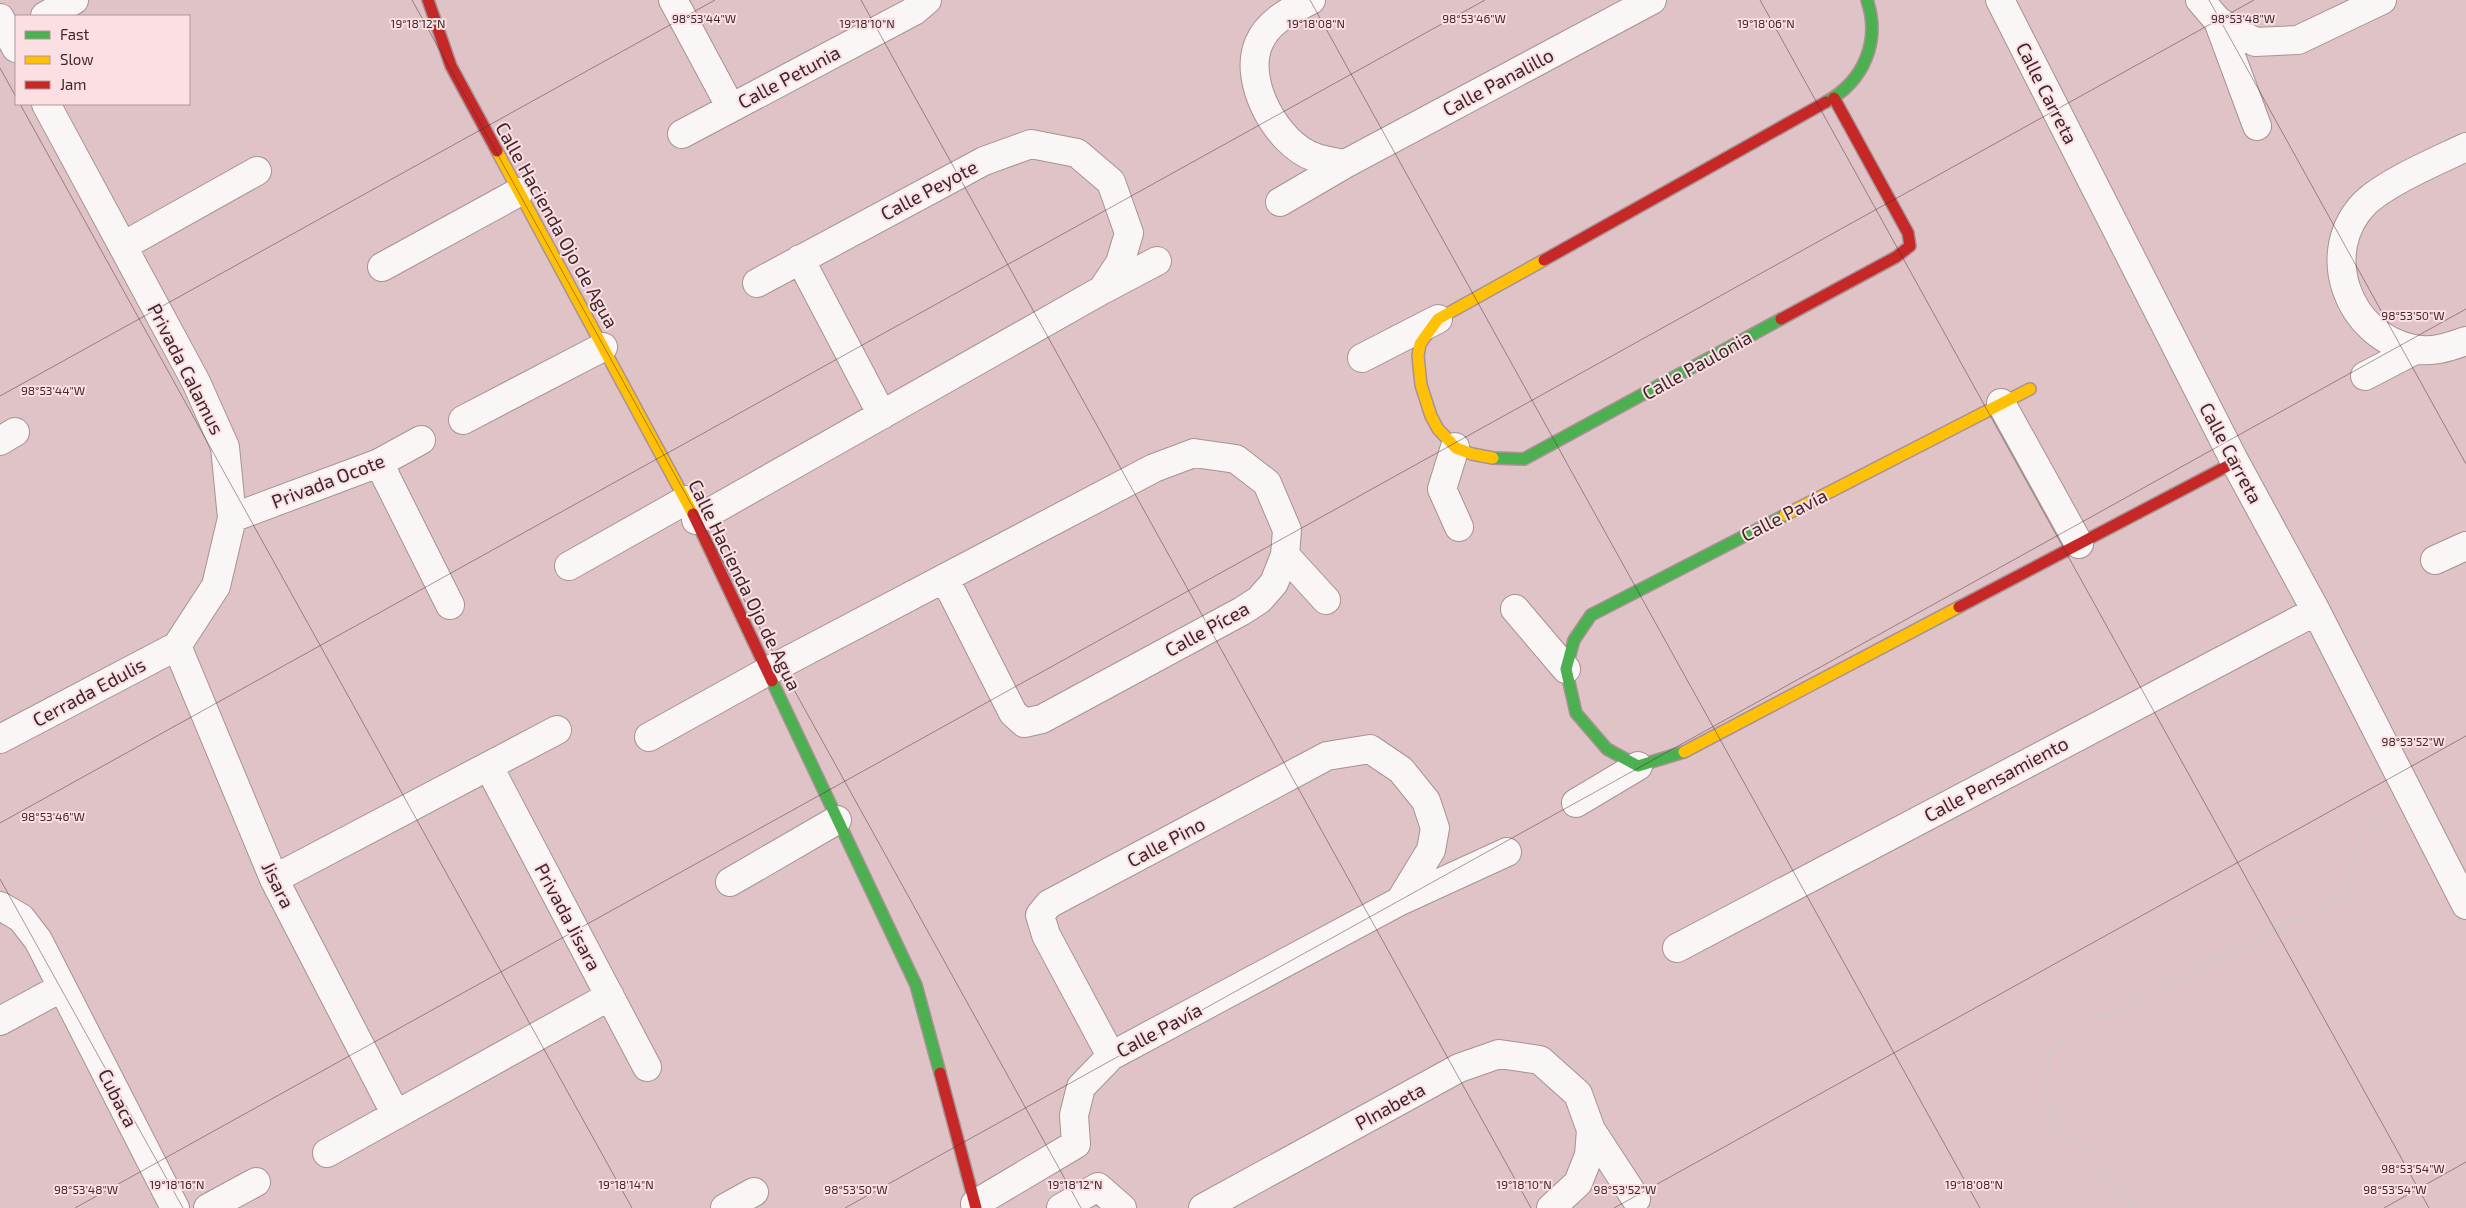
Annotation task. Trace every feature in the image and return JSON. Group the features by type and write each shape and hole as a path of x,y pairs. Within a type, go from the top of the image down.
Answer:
{"street":[{"path":"47,15 74,0"},
{"name":"Calle Hacienda Ojo de Agua","path":"428,0 451,66 691,510 766,672 916,985 975,1206"},
{"name":"Calle Petunia","path":"673,0 731,108 914,10 927,0"},
{"path":"1311,0 1280,17 1259,43 1255,67 1256,87 1266,111 1297,146 1313,157 1344,164"},
{"name":"Calle Panalillo","path":"1280,202 1344,164 1652,0"},
{"name":"Calle Carreta","path":"2000,0 2234,462 2316,611 2466,905"},
{"path":"2200,0 2218,21 2255,42 2298,40 2382,0"},
{"name":"Calle Paulonia","path":"1362,358 1438,319 1834,98 1862,72 1872,39 1874,2"},
{"path":"2218,21 2257,126"},
{"name":"Calle Paulonia","path":"1438,319 1420,343 1419,371 1428,410 1434,423 1455,447 1471,454 1500,460 1524,459 1896,257 1910,246 1908,233 1834,98"},
{"name":"Privada Calamus","path":"47,105 196,382 225,447 232,518 216,586 177,646"},
{"path":"682,134 731,108"},
{"name":"Calle Peyote","path":"757,283 984,161 1031,144 1077,153 1111,182 1129,233 1120,263 1102,290"},
{"path":"2466,146 2389,187 2366,202 2350,224 2342,250 2342,278 2350,303 2367,326 2388,341 2415,350 2442,349 2466,341"},
{"path":"123,246 257,171"},
{"path":"382,267 519,192"},
{"path":"800,259 882,415"},
{"name":"Calle Peyote","path":"569,566 691,510 882,415 1102,290 1157,261"},
{"path":"463,420 604,347"},
{"path":"2365,376 2415,350"},
{"name":"Calle Pavía","path":"1638,766 1608,749 1576,713 1566,669 1574,640 1590,615 2030,388"},
{"path":"2001,403 2079,544"},
{"name":"Privada Ocote","path":"232,518 379,462 421,440"},
{"path":"1455,447 1442,489 1459,527"},
{"name":"Calle Pícea","path":"649,737 766,672 1154,468 1194,453 1236,459 1268,483 1287,530 1285,555 1274,583 1259,600 1042,719 1024,723 1013,713 945,579"},
{"path":"379,462 450,605"},
{"path":"1576,803 1638,766 1677,755 2234,462"},
{"path":"2435,560 2466,546"},
{"path":"1285,555 1326,600"},
{"path":"1515,609 1566,669"},
{"name":"Calle Pensamiento","path":"1677,948 2316,611"},
{"name":"Cerrada Edulis","path":"0,739 177,646"},
{"name":"Jisara","path":"177,646 274,879 396,1115"},
{"path":"274,879 557,730"},
{"name":"Calle Pino","path":"1111,1056 1046,935 1040,915 1049,904 1328,756 1370,749 1401,770 1426,801 1435,828 1431,850 1400,901"},
{"name":"Privada Jisara","path":"489,767 647,1067"},
{"path":"730,882 838,820"},
{"name":"Calle Pavía","path":"975,1206 1076,1144 1074,1115 1081,1087 1111,1056 1400,901 1507,852"},
{"name":"Cubaca","path":"0,906 21,918 38,940 175,1208"},
{"path":"0,1021 61,988"},
{"path":"327,1153 610,996"},
{"name":"PInabeta","path":"1204,1208 1459,1068 1499,1054 1540,1060 1578,1094 1591,1130"},
{"path":"1591,1130 1636,1198"},
{"path":"1551,1208 1578,1183 1589,1155 1591,1130"},
{"path":"208,1208 256,1182"},
{"path":"1061,1208 1098,1188 1122,1208"},
{"path":"725,1208 754,1192"}],"path":[{"path":"2134,1208 2084,1147 2054,1124 2046,1090 2050,1052 2098,1019 2344,896 2362,828 2413,802"}],"traffic: fast":[{"path":"1826,102 1850,83 1866,58 1872,30 1867,0"},
{"path":"1493,458 1524,459 1781,319"},
{"path":"1684,752 1638,766 1607,749 1576,713 1566,669 1574,640 1591,615 1785,515"},
{"path":"772,681 916,985 940,1073"}],"traffic: slow":[{"path":"497,151 693,514"},
{"path":"1493,458 1472,454 1456,448 1438,429 1431,416 1421,385 1418,356 1420,344 1438,319 1544,260"},
{"path":"1785,515 2030,389"},
{"path":"1684,752 1959,607"}],"traffic: jam":[{"path":"428,0 451,66 497,151"},
{"path":"1781,319 1896,257 1910,246 1908,233 1834,98"},
{"path":"1544,260 1826,102"},
{"path":"1959,607 2235,462"},
{"path":"693,514 772,681"},
{"path":"940,1073 976,1208"}]}
